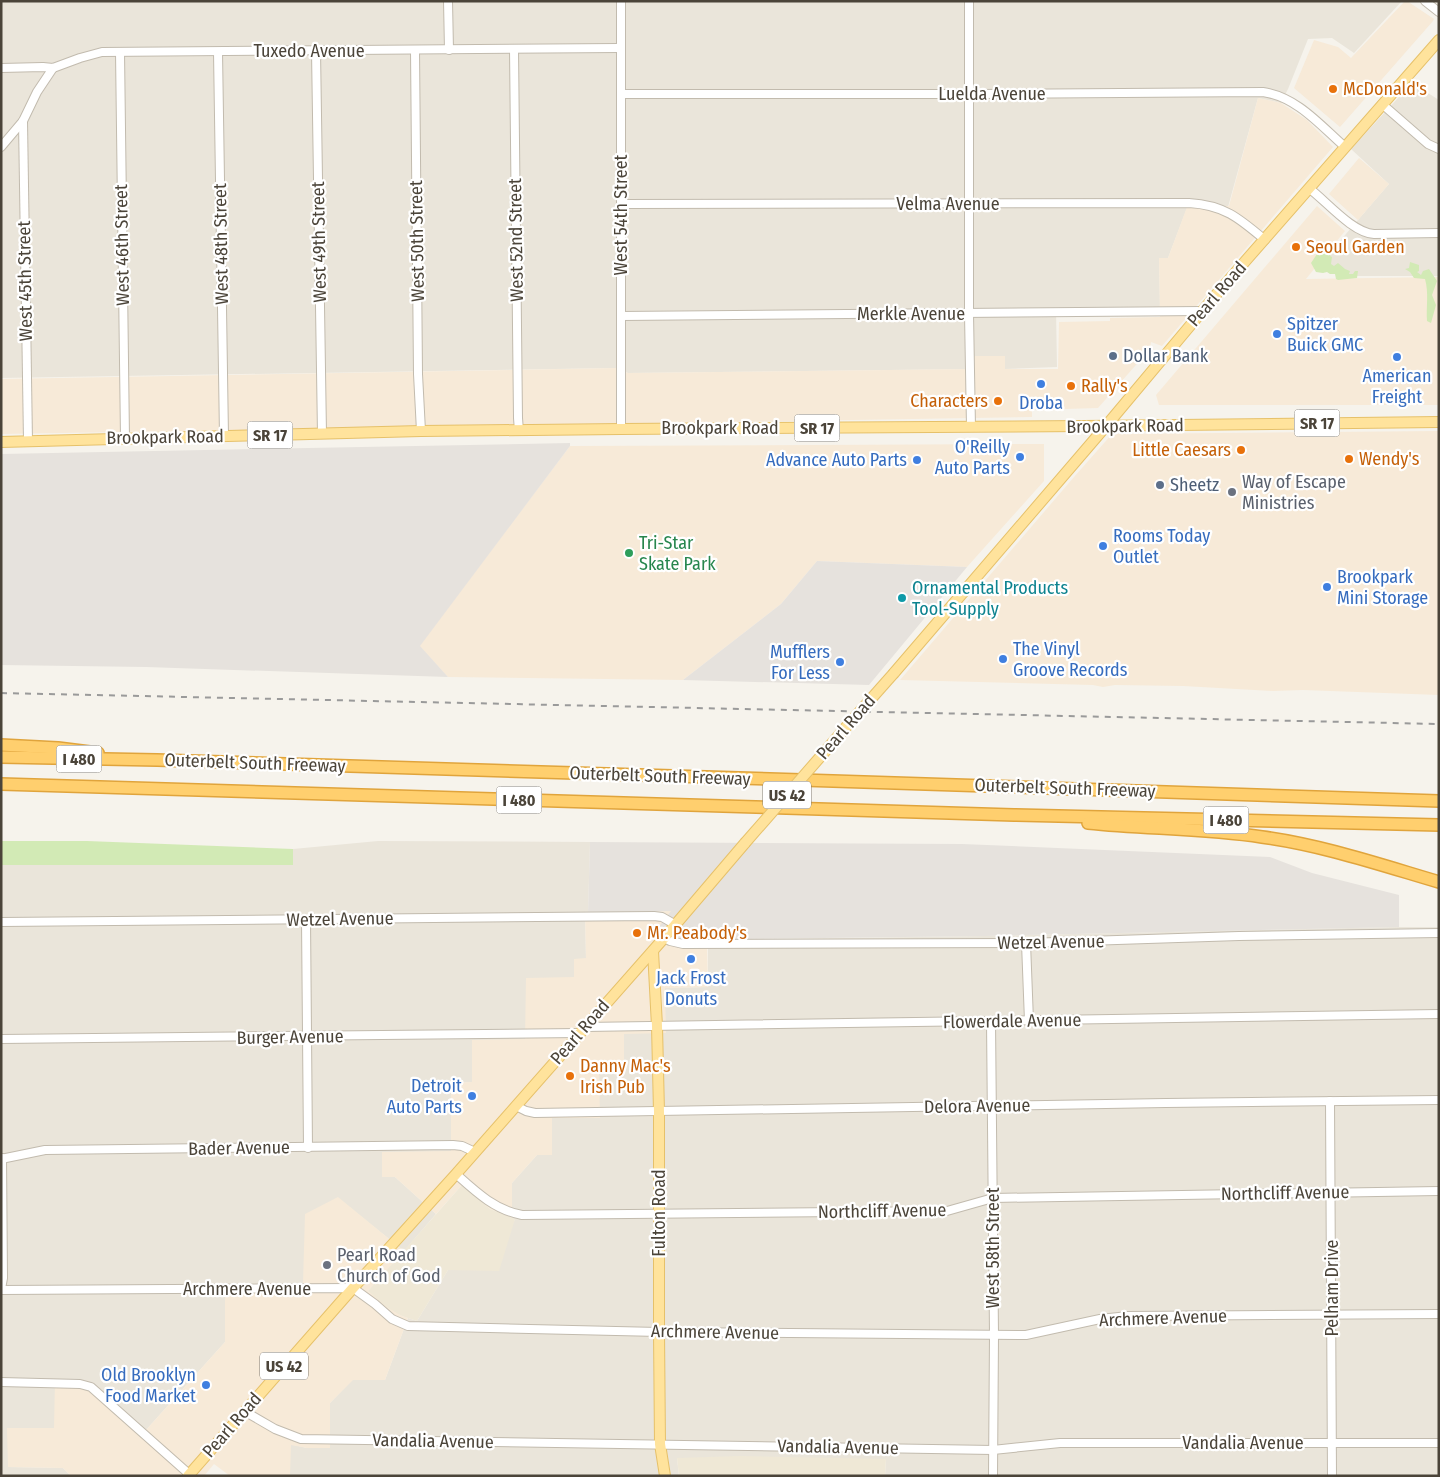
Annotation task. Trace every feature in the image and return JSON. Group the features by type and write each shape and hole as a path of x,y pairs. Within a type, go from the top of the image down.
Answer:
{"highway":[{"path":"1,745 66,749 157,760"},
{"name":"Outerbelt South Freeway","path":"1,757 1047,787 1439,801"},
{"name":"Outerbelt South Freeway","path":"1,785 1014,815 1439,825"},
{"path":"1014,815 1117,826 1204,831 1294,842 1336,852 1439,882"}],"main road":[{"name":"Pearl Road","path":"188,1475 676,925 1202,312 1439,40"},
{"name":"Brookpark Road","path":"1,442 621,429 971,428 1439,422"},
{"name":"Fulton Road","path":"652,951 657,1026 659,1112 660,1444 664,1476"}],"street":[{"path":"448,1 448,50"},
{"name":"West 54th Street","path":"620,1 621,429"},
{"path":"969,1 971,428"},
{"path":"1425,1 1439,12"},
{"name":"Tuxedo Avenue","path":"1,68 53,68 102,52 620,48"},
{"name":"West 52nd Street","path":"514,49 519,431"},
{"name":"West 50th Street","path":"415,50 418,374 421,432"},
{"name":"West 49th Street","path":"316,51 322,434"},
{"name":"West 46th Street","path":"120,52 126,438"},
{"name":"West 48th Street","path":"218,52 224,436"},
{"path":"1,147 23,121 29,106 53,68"},
{"name":"Luelda Avenue","path":"621,94 1267,93 1293,103 1345,147"},
{"path":"1382,104 1428,144 1439,149"},
{"name":"West 45th Street","path":"23,121 28,441"},
{"path":"1310,189 1355,227 1364,232 1374,234 1439,233"},
{"name":"Velma Avenue","path":"621,204 1203,204 1237,217 1265,240"},
{"name":"Merkle Avenue","path":"621,316 1202,312"},
{"name":"Wetzel Avenue","path":"1,922 654,916 662,917 676,925"},
{"path":"306,919 308,1148"},
{"name":"Wetzel Avenue","path":"664,938 683,944 1026,944 1240,936 1439,933"},
{"path":"1026,944 1029,1021"},
{"name":"Flowerdale Avenue","path":"582,1030 657,1026 1439,1014"},
{"name":"West 58th Street","path":"991,1021 993,1105 993,1476"},
{"name":"Burger Avenue","path":"1,1039 307,1037 582,1030"},
{"name":"Delora Avenue","path":"516,1106 535,1113 1439,1100"},
{"name":"Pelham Drive","path":"1330,1101 1332,1476"},
{"name":"Bader Avenue","path":"2,1158 45,1150 462,1146 475,1152"},
{"path":"1,1290 2,1158"},
{"name":"Northcliff Avenue","path":"456,1174 488,1201 515,1214 522,1215 947,1211 993,1198 1439,1191"},
{"name":"Archmere Avenue","path":"1,1290 352,1288 392,1319 408,1326 659,1332 1026,1335 1100,1319 1128,1316 1439,1314"},
{"path":"1,1382 80,1384 90,1387 188,1475"},
{"name":"Vandalia Avenue","path":"244,1411 275,1429 301,1439 993,1450 1060,1443 1439,1443"}],"shaded area":[{"path":"1,1 1402,1 1354,53 1332,38 1308,39 1281,103 1258,98 1228,207 1187,208 1168,258 1159,258 1160,308 1056,310 1057,367 1005,369 1005,356 975,356 974,369 628,373 616,368 1,378"},
{"path":"1405,1 1434,19 1433,21 1340,127 1294,88 1314,40 1338,47 1351,58"},
{"path":"1412,83 1439,100 1439,276 1340,276 1321,263 1389,184 1351,149"},
{"path":"1258,98 1281,103 1307,120 1333,147 1162,346 1151,342 1150,349 1098,408 1032,410 1032,417 1,434 1,379 616,368 628,373 974,369 975,356 1005,356 1005,369 1058,369 1059,322 1110,321 1110,318 1160,317 1159,258 1168,258 1187,207 1229,206"},
{"path":"1359,158 1389,184 1358,220 1329,194"},
{"path":"1317,206 1345,231 1306,279 1439,277 1439,405 1159,405 1156,395"},
{"path":"1439,431 1439,695 1303,690 1273,691 1183,686 1115,685 1103,687 1093,685 900,680 1112,434"},
{"path":"570,443 570,446 420,646 448,677 146,667 1,665 1,454"},
{"path":"1044,444 1044,481 967,567 817,561 781,604 683,680 448,677 419,646 570,446"},
{"path":"817,561 967,567 869,685 683,680 781,604"},
{"path":"378,841 590,842 588,913 585,913 586,959 526,1039 472,1082 451,1083 451,1151 395,1177 436,1214 404,1251 338,1198 303,1283 225,1284 225,1342 146,1430 88,1382 54,1428 8,1467 63,1468 71,1476 1,1476 1,865 293,865 293,849"},
{"path":"590,842 962,844 1270,857 1312,873 1399,895 1399,927 985,936 649,940 671,911 588,913"},
{"path":"672,911 650,940 707,940 708,987 665,988 666,1033 624,1034 624,1065 599,1065 600,1118 552,1118 552,1155 537,1155 512,1183 512,1218 490,1209 462,1185 436,1214 395,1177 382,1177 382,1152 451,1151 451,1083 472,1082 472,1040 525,1039 526,978 574,977 574,959 586,958 585,913"},
{"path":"1439,927 1439,1476 885,1476 886,1460 677,1458 679,1476 290,1476 290,1444 307,1448 330,1448 330,1403 353,1379 385,1380 408,1318 417,1321 448,1270 515,1220 512,1218 512,1183 537,1155 552,1118 665,988 708,987 708,940"},
{"path":"462,1185 490,1209 515,1219 499,1271 448,1270 417,1321 402,1316 388,1308 368,1291"},
{"path":"338,1197 404,1251 368,1291 402,1316 408,1318 385,1380 353,1380 330,1403 330,1448 307,1448 291,1445 290,1476 230,1476 214,1464 204,1476 71,1476 63,1468 8,1467 7,1428 54,1428 55,1381 88,1382 146,1430 225,1342 225,1284 303,1283 305,1214"},
{"path":"739,1456 886,1459 885,1476 679,1476 677,1458"}],"green space":[{"path":"1331,252 1331,264 1334,266 1338,263 1350,271 1349,274 1358,271 1357,278 1338,280 1335,274 1316,272 1311,263 1317,254"},
{"path":"1410,262 1419,265 1419,271 1417,272 1421,275 1423,271 1429,269 1437,281 1432,295 1436,305 1431,323 1427,321 1425,279 1414,278 1405,269 1409,268"},
{"path":"1,841 87,841 293,849 293,865 1,865"}],"railway":[{"path":"1,693 1439,724"}],"place":[{"name":"McDonald's","path":"1333,89"},
{"name":"Seoul Garden","path":"1296,247"},
{"name":"Spitzer Buick GMC","path":"1277,334"},
{"name":"Dollar Bank","path":"1113,356"},
{"name":"American Freight","path":"1397,357"},
{"name":"Droba","path":"1041,384"},
{"name":"Rally's","path":"1071,386"},
{"name":"Characters","path":"998,401"},
{"name":"Little Caesars","path":"1241,450"},
{"name":"O'Reilly Auto Parts","path":"1020,457"},
{"name":"Wendy's","path":"1349,459"},
{"name":"Advance Auto Parts","path":"917,460"},
{"name":"Sheetz","path":"1160,485"},
{"name":"Way of Escape Ministries","path":"1232,492"},
{"name":"Rooms Today Outlet","path":"1103,546"},
{"name":"Tri-Star Skate Park","path":"629,553"},
{"name":"Brookpark Mini Storage","path":"1327,587"},
{"name":"Ornamental Products Tool-Supply","path":"902,598"},
{"name":"The Vinyl Groove Records","path":"1003,659"},
{"name":"Mufflers For Less","path":"840,662"},
{"name":"Mr. Peabody's","path":"637,933"},
{"name":"Jack Frost Donuts","path":"691,959"},
{"name":"Danny Mac's Irish Pub","path":"570,1076"},
{"name":"Detroit Auto Parts","path":"472,1096"},
{"name":"Pearl Road Church of God","path":"327,1265"},
{"name":"Old Brooklyn Food Market","path":"206,1385"}]}
